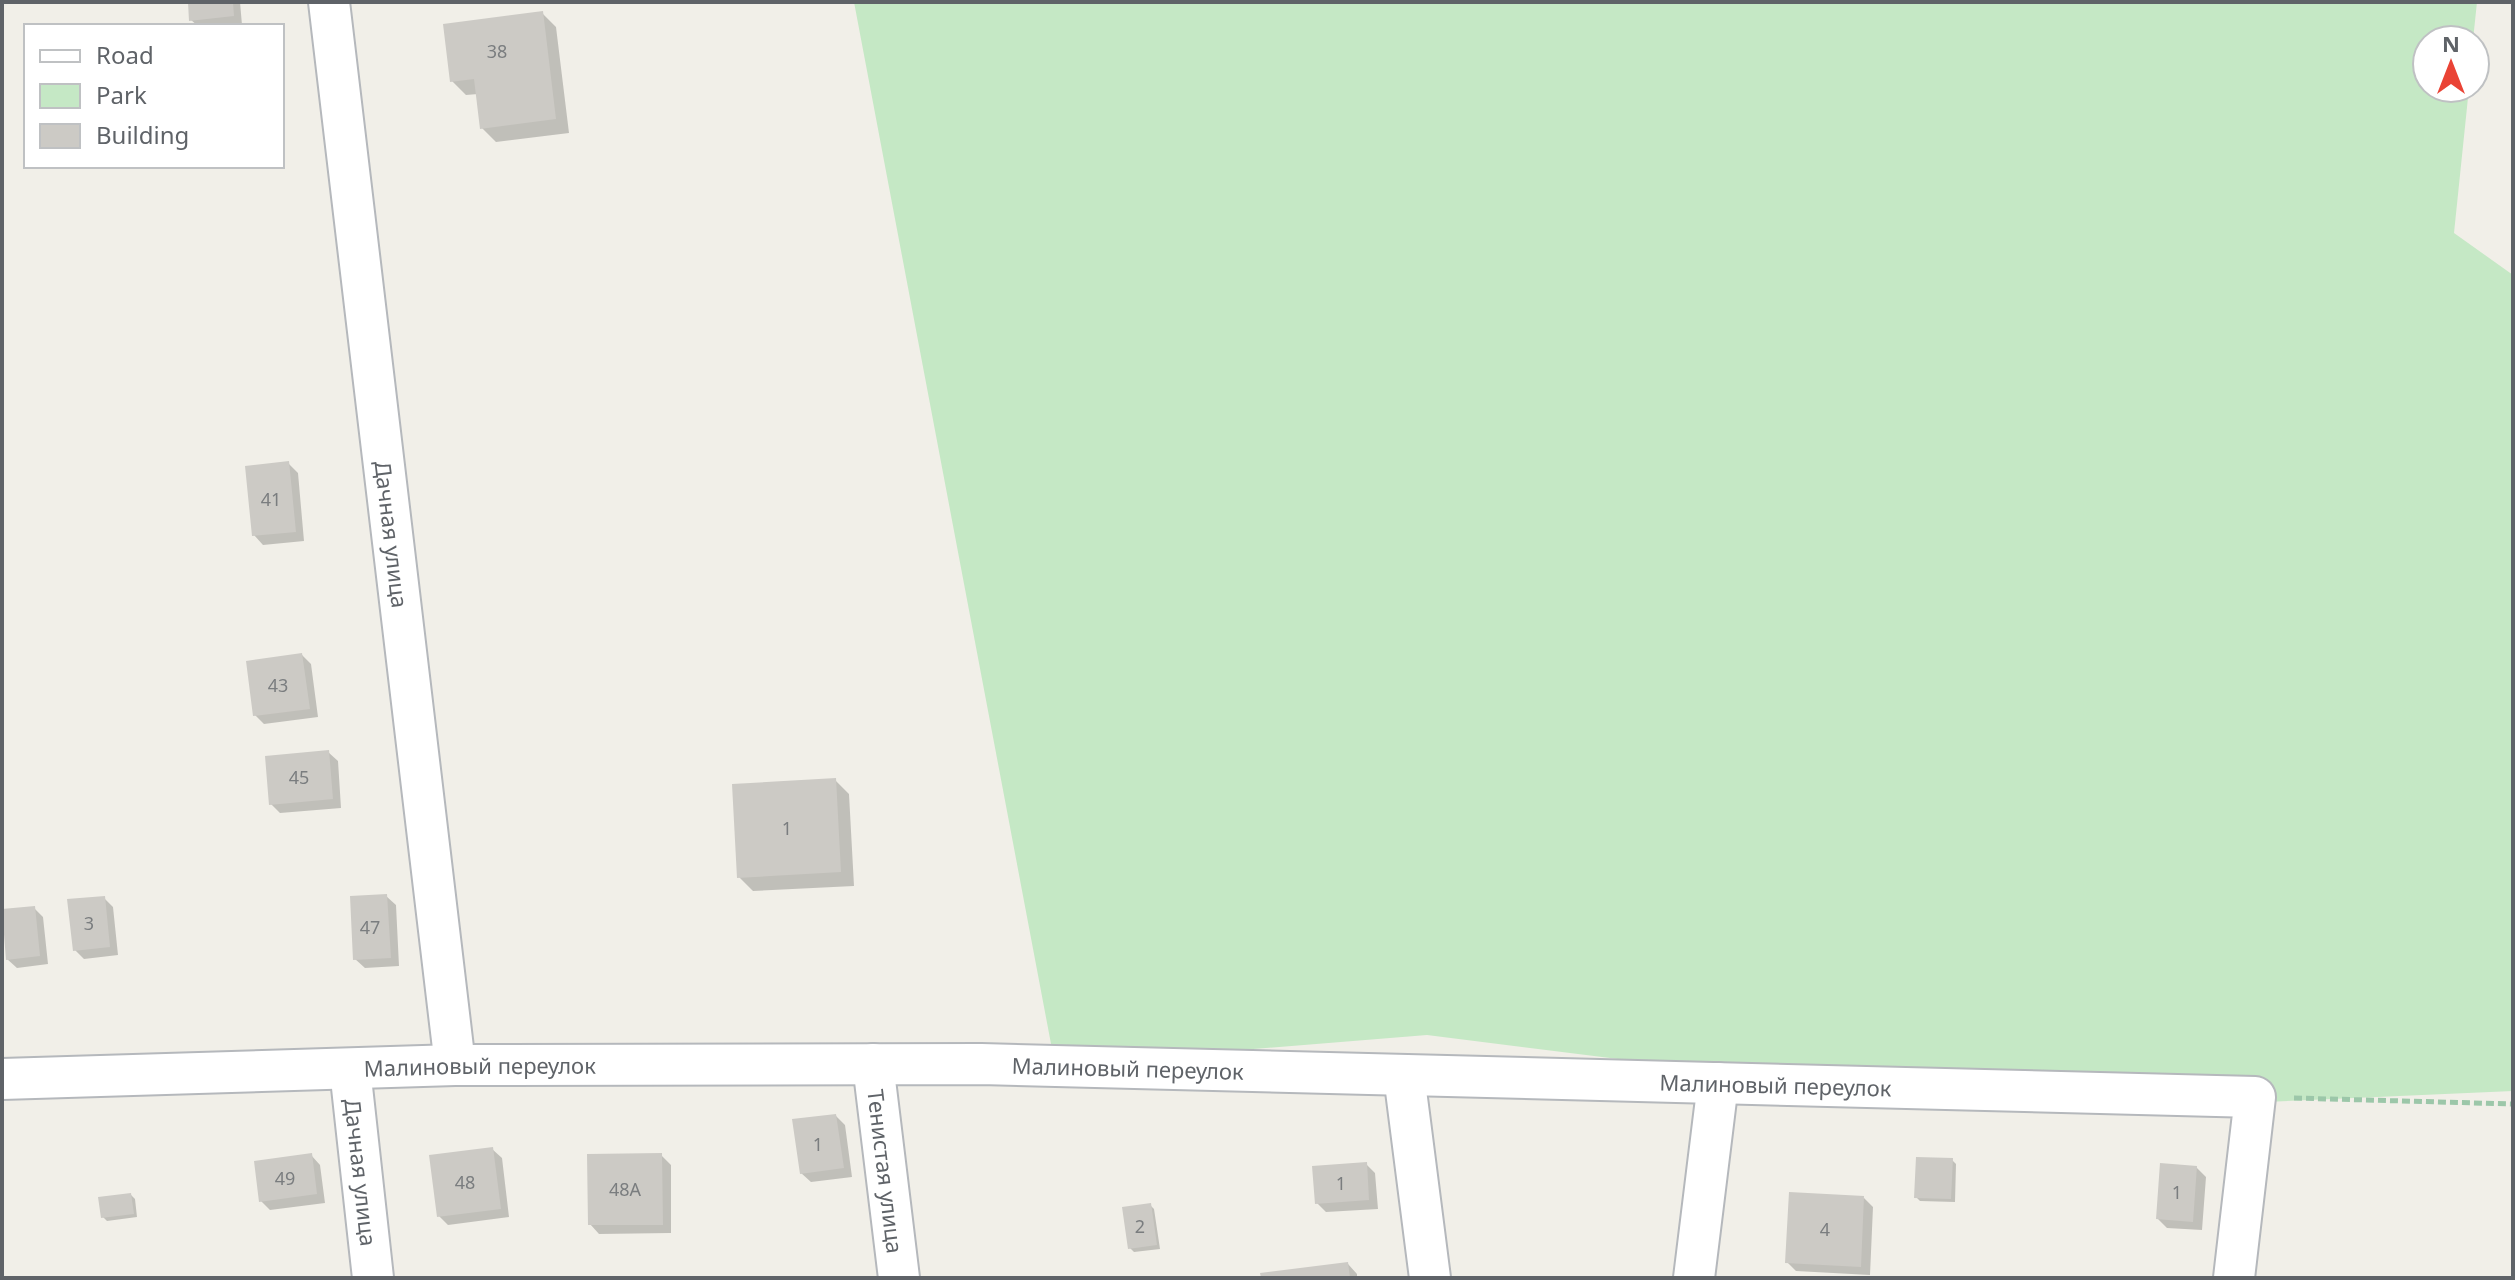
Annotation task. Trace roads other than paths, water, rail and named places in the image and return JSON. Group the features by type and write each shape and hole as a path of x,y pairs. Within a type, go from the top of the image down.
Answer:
{"street":[{"name":"Дачная улица","path":"329,2 455,1065"},
{"name":"Тенистая улица","path":"873,1064 899,1278"},
{"name":"Малиновый переулок","path":"2,1079 455,1065 981,1064 2255,1097 2234,1278"},
{"name":"Дачная улица","path":"350,1069 373,1278"},
{"path":"1404,1075 1430,1278"},
{"path":"1694,1278 1718,1083"}]}
